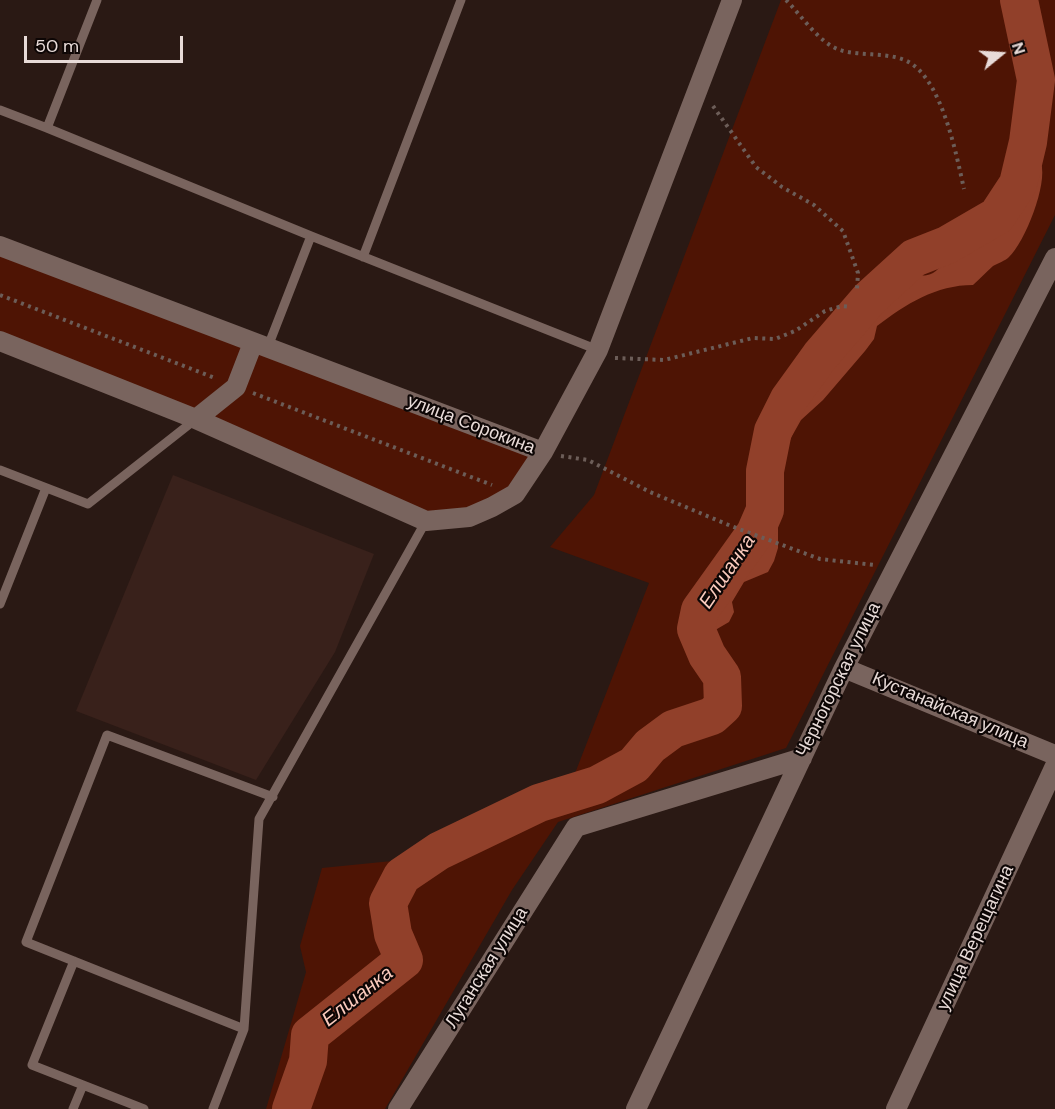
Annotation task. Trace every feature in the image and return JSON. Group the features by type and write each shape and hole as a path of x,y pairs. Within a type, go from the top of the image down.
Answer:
{"street":[{"path":"543,452 598,350 699,89 728,1"},
{"name":"улица Сорокина","path":"0,246 543,452 515,494 470,517 426,521 196,419 0,341"},
{"name":"Черногорская улица","path":"636,1109 844,668 1055,258"},
{"path":"196,419 236,387 260,346"},
{"name":"Кустанайская улица","path":"844,668 1055,755"},
{"name":"Луганская улица","path":"398,1109 576,827 802,758"},
{"name":"улица Верещагина","path":"896,1109 1055,766"}],"lane":[{"path":"47,128 97,0"},
{"path":"363,257 461,0"},
{"path":"0,110 598,350"},
{"path":"260,346 311,236"},
{"path":"0,470 88,504 196,419"},
{"path":"0,604 46,488"},
{"path":"213,1109 244,1029 259,819 426,521"},
{"path":"244,1029 26,942 107,735 273,797"},
{"path":"74,961 32,1065 144,1109"},
{"path":"73,1109 83,1085"}],"path":[{"path":"786,0 824,40 838,49 895,57 910,63 927,78 956,154 964,189"},
{"path":"699,89 740,141 756,167 782,188 814,205 843,231 858,273 857,289"},
{"path":"0,296 515,494"},
{"path":"598,350 616,358 664,360 753,338 776,339 795,331 825,312 842,306 851,307"},
{"path":"543,452 588,460 650,492 731,526 820,559 894,567"}],"shaded area":[{"path":"781,0 1055,0 1055,215 786,748 558,822 512,890 385,1109 266,1109 306,972 300,946 322,868 402,860 472,838 565,799 649,583 550,547 594,495"},
{"path":"0,246 543,452 515,494 426,521 0,341"},
{"path":"173,475 374,554 335,652 256,780 76,711"}],"water":[{"path":"1025,148 1040,160 1041,184 1034,212 1015,250 973,285 946,288 922,297 877,326 874,339 865,351 823,400 801,420 777,467 771,496 778,524 778,548 774,561 768,572 744,582 732,602 734,612 729,622 705,636 699,628 700,610 724,565 742,555 756,519 755,494 762,464 787,409 812,377 812,367 835,326 843,322 861,323 872,300 885,285 906,274 923,276 933,273 1003,219 1003,181 1017,165 1020,151"}],"waterway":[{"name":"Елшанка","path":"291,1109 308,1061 310,1035 404,960 393,934 388,903 402,876 439,851 539,803 597,785 634,765 650,746 673,729 712,716 723,706 722,677 707,655 696,629 700,610 755,533 765,510 765,471 773,431 789,399 820,356 870,298 914,258 947,245 997,216 1018,184 1028,142 1036,80 1019,0"}]}
